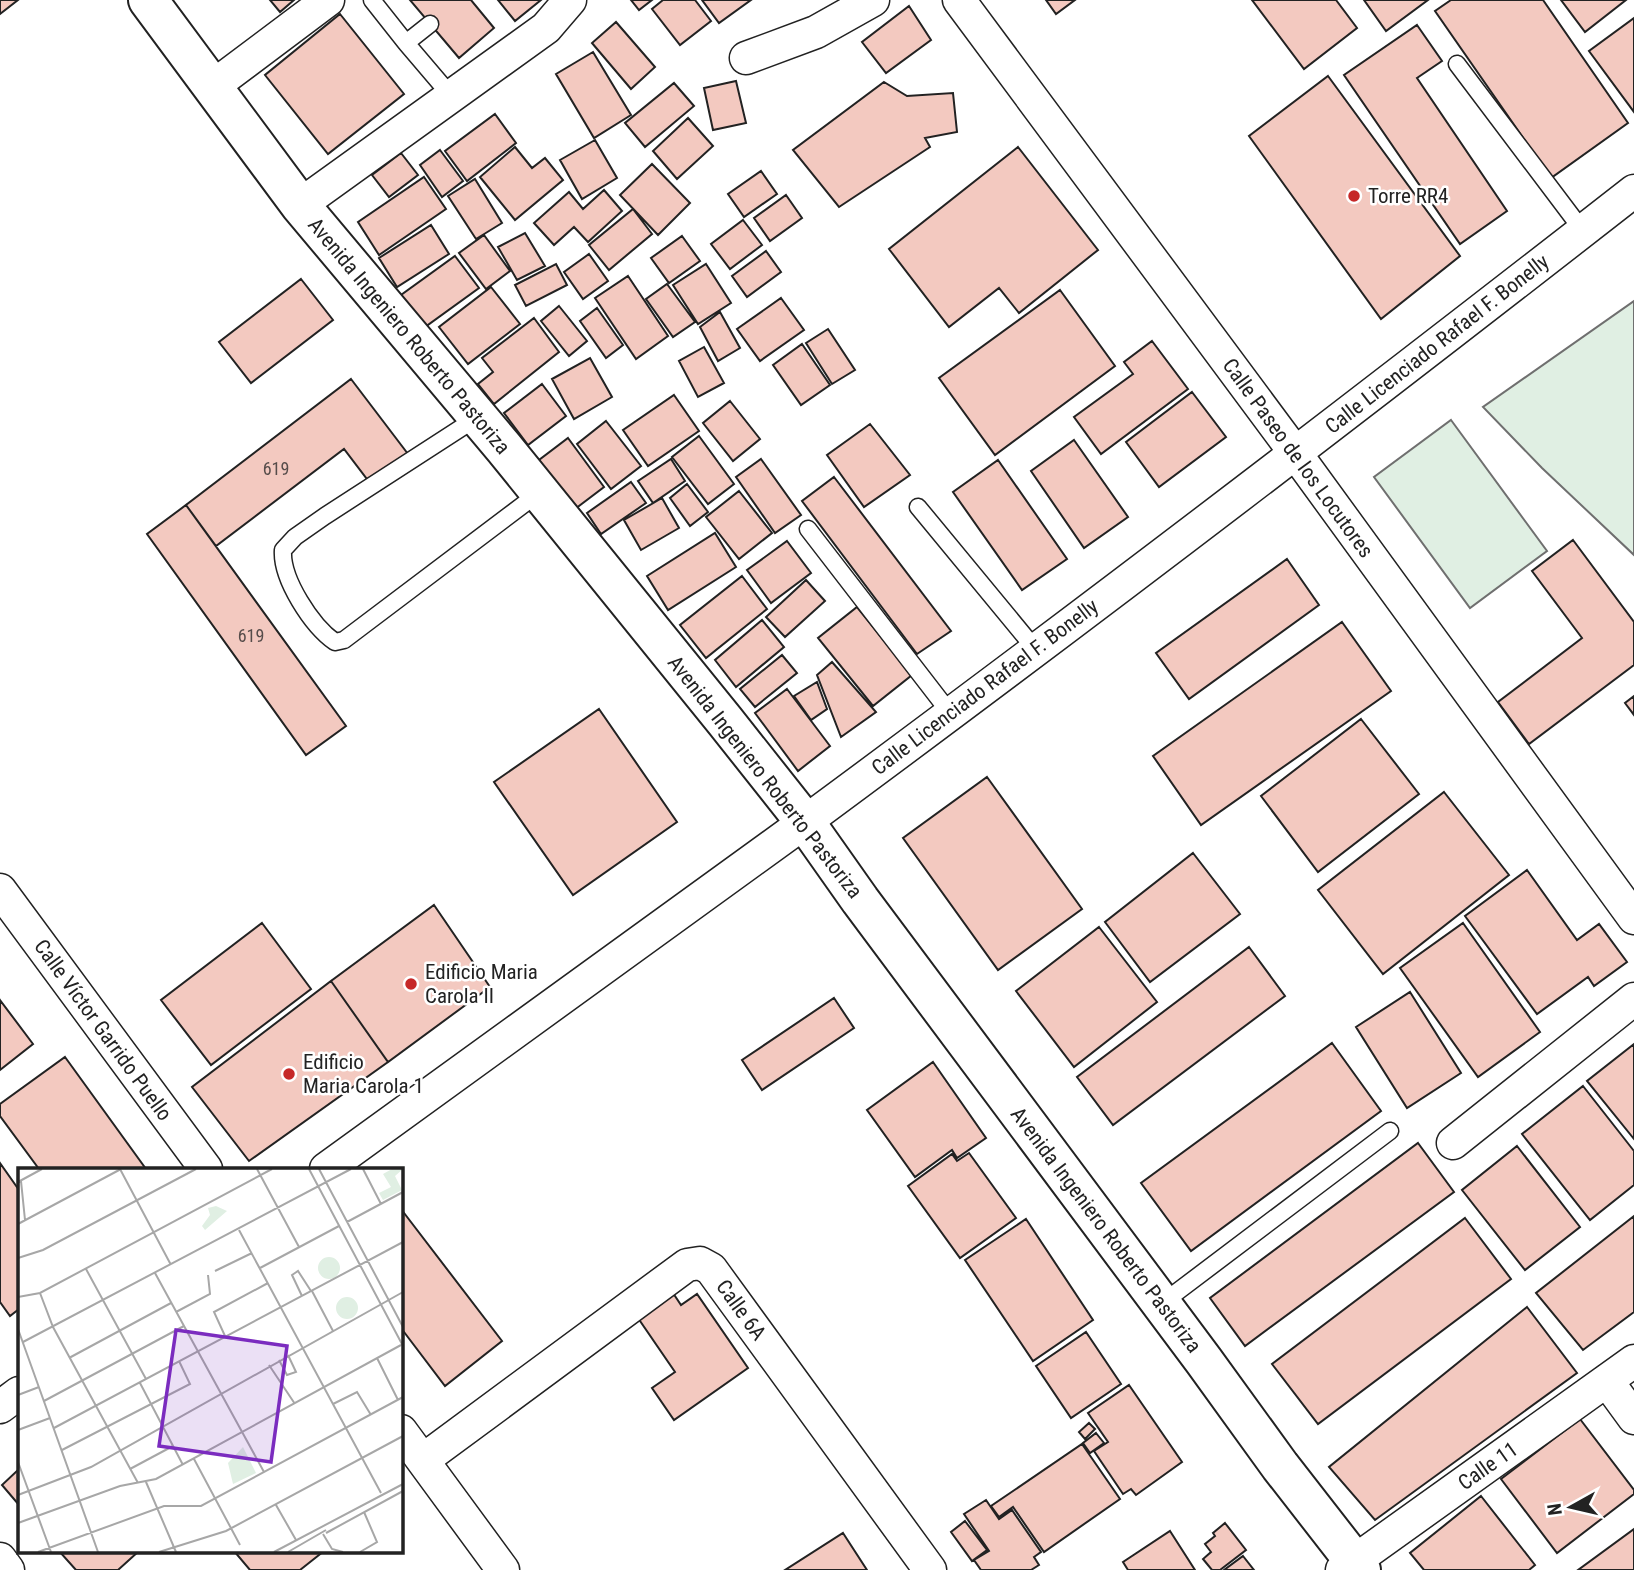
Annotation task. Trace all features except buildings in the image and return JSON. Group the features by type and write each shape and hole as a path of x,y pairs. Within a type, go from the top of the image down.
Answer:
{"street":[{"name":"Avenida Ingeniero Roberto Pastoriza","path":"148,0 300,205 540,492 805,822 1353,1567"},
{"path":"212,88 328,0"},
{"path":"300,205 546,28 570,0"},
{"path":"746,58 816,32 873,0"},
{"name":"Calle Paseo de los Locutores","path":"959,0 1296,454 1634,918"},
{"name":"Calle Licenciado Rafael F. Bonelly","path":"327,1168 805,822 1036,650 1296,454 1634,191"},
{"name":"Calle Víctor Garrido Puello","path":"0,890 205,1168"},
{"path":"1453,1143 1634,999"},
{"name":"Calle 6A","path":"423,1460 687,1265 700,1263 710,1269 930,1570"},
{"name":"Calle 11","path":"1353,1567 1634,1361"},
{"path":"1607,1381 1634,1418"},
{"path":"0,1407 18,1394"},
{"path":"402,1432 503,1570"},
{"path":"0,1559 8,1570"}],"lane":[{"path":"372,0 452,97"},
{"path":"406,43 430,23"},
{"path":"1457,64 1583,230"},
{"path":"478,417 325,516 295,537 283,550 282,562 288,575 306,611 325,635 335,642 344,640 540,492"},
{"path":"918,507 1036,650"},
{"path":"808,529 950,713"},
{"path":"1161,1304 1390,1130"}],"green space":[{"path":"1634,301 1634,555 1542,468 1483,407"},
{"path":"1451,420 1547,551 1470,608 1374,477"}],"place":[{"name":"Torre RR4","path":"1354,196"},
{"name":"Edificio Maria Carola II","path":"411,984"},
{"name":"Edificio Maria Carola 1","path":"289,1074"}]}
